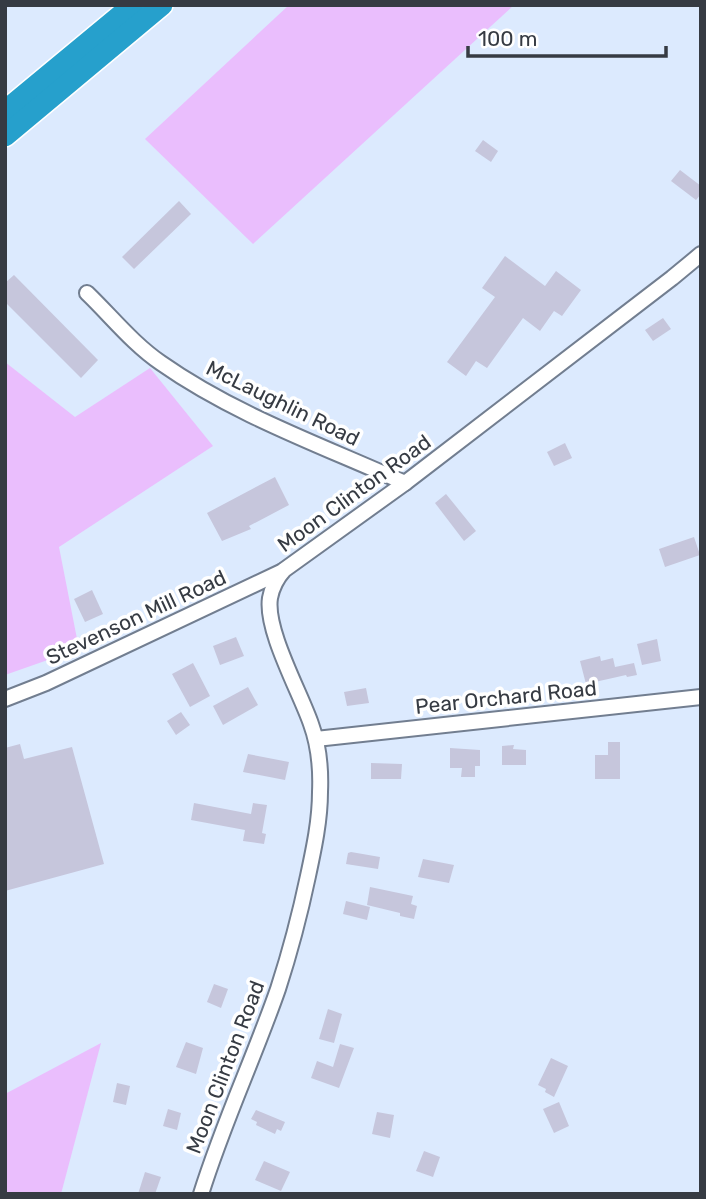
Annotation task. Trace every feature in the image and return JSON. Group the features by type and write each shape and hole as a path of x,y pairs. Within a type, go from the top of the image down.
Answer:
{"highway":[{"path":"5,111 133,5"},
{"path":"5,136 162,5"}],"street":[{"name":"Moon Clinton Road","path":"201,1194 219,1138 274,1000 298,921 315,845 320,805 321,772 316,739 277,637 270,610 274,585 284,570 405,483 701,254"},
{"name":"McLaughlin Road","path":"87,293 146,351 206,392 405,483"},
{"name":"Stevenson Mill Road","path":"5,699 46,683 284,570"},
{"name":"Pear Orchard Road","path":"316,739 701,697"}],"shaded area":[{"path":"289,5 514,5 253,244 145,139"},
{"path":"5,362 75,417 150,368 213,446 59,547 79,649 5,675"},
{"path":"101,1043 61,1194 5,1194 5,1094"}],"building":[{"path":"483,140 498,151 491,162 475,151"},
{"path":"680,170 701,186 701,194 696,200 671,181"},
{"path":"179,201 191,214 134,269 122,257"},
{"path":"505,256 545,286 556,271 581,290 562,316 554,311 540,331 523,318 487,368 476,361 466,376 447,362 495,297 482,288"},
{"path":"14,275 98,360 81,378 5,302 5,283"},
{"path":"663,318 671,329 653,341 645,330"},
{"path":"565,443 572,458 554,466 547,452"},
{"path":"275,477 289,505 249,526 251,529 222,541 207,513"},
{"path":"446,494 476,531 464,541 435,503"},
{"path":"694,537 700,555 665,567 659,549"},
{"path":"92,590 103,614 85,622 74,599"},
{"path":"236,637 244,656 220,665 213,646"},
{"path":"657,639 661,661 642,665 637,644"},
{"path":"600,656 601,661 613,658 615,667 634,663 637,675 586,684 580,661"},
{"path":"193,663 210,696 190,707 172,674"},
{"path":"248,687 258,705 223,725 213,706"},
{"path":"366,688 369,703 347,706 344,692"},
{"path":"181,712 190,725 176,735 167,721"},
{"path":"608,742 620,742 620,779 595,779 595,755 608,755"},
{"path":"20,744 24,759 72,747 104,864 5,891 5,748"},
{"path":"514,745 513,749 526,750 526,765 502,765 502,746"},
{"path":"450,748 480,750 480,766 475,766 475,777 461,777 462,768 450,768"},
{"path":"248,754 289,762 285,780 243,772"},
{"path":"371,763 402,764 401,779 371,779"},
{"path":"194,803 251,814 253,803 267,805 262,833 266,834 264,844 243,841 245,830 191,820"},
{"path":"348,853 380,857 378,869 346,864"},
{"path":"423,859 454,865 449,883 418,877"},
{"path":"370,887 413,896 411,904 417,906 414,919 367,905"},
{"path":"346,901 370,907 367,920 343,914"},
{"path":"214,984 228,989 221,1008 207,1002"},
{"path":"328,1009 342,1014 334,1043 319,1039"},
{"path":"186,1042 203,1048 196,1074 176,1067"},
{"path":"340,1044 354,1048 339,1088 311,1078 317,1061 333,1067"},
{"path":"551,1058 568,1066 554,1097 538,1085"},
{"path":"117,1083 130,1086 126,1105 113,1102"},
{"path":"559,1102 569,1126 554,1133 543,1109"},
{"path":"168,1109 181,1113 177,1130 163,1126"},
{"path":"256,1110 285,1122 281,1131 277,1129 275,1134 256,1125 257,1122 251,1119"},
{"path":"377,1112 394,1115 390,1138 372,1134"},
{"path":"424,1151 440,1157 433,1177 416,1171"},
{"path":"264,1161 290,1172 281,1191 255,1180"},
{"path":"145,1172 161,1177 155,1194 138,1194"}]}
